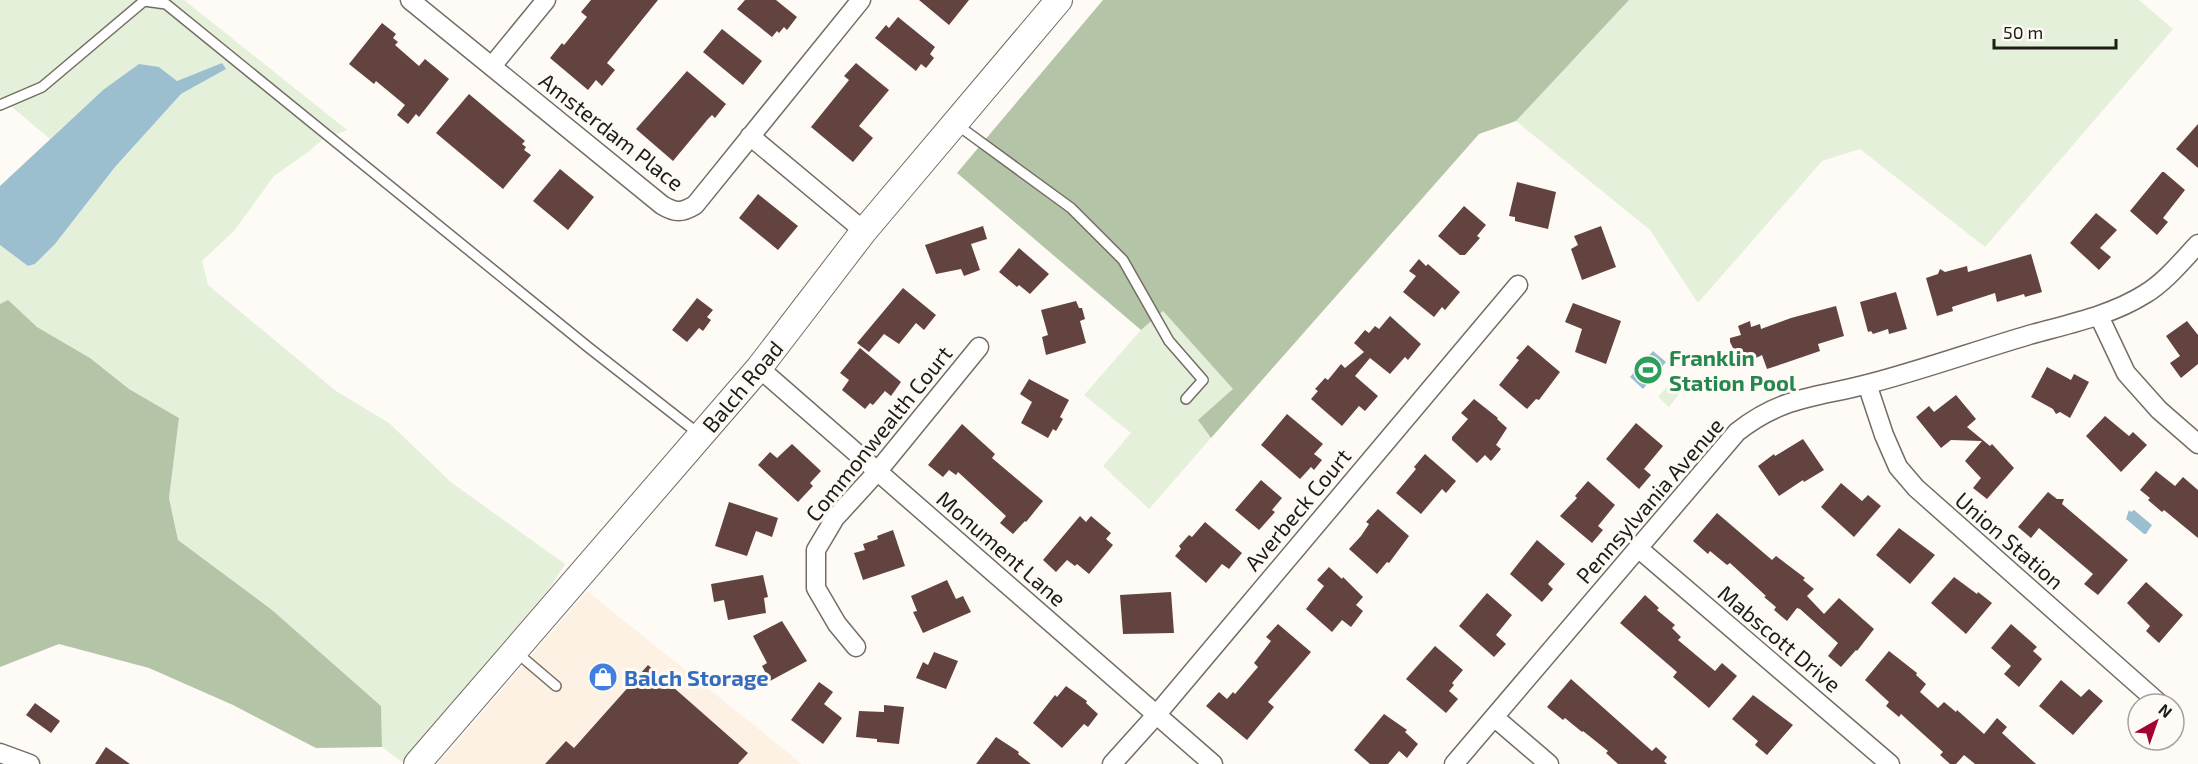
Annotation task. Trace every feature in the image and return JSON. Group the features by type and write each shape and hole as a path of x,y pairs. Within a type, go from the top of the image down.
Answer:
{"street":[{"name":"Amsterdam Place","path":"410,0 662,205 677,212 687,210 695,204 861,0"},
{"path":"492,66 546,0"},
{"name":"Balch Road","path":"417,764 759,368 864,231 1059,0"},
{"path":"750,136 864,231"},
{"name":"Pennsylvania Avenue","path":"1454,764 1737,432 1757,416 1778,406 1820,393 1867,384 2099,316 2145,294 2198,244"},
{"name":"Averbeck Court","path":"1112,764 1157,714 1518,285"},
{"path":"2099,316 2126,373 2159,410 2198,444"},
{"name":"Commonwealth Court","path":"856,647 837,624 816,588 816,550 835,518 877,472 979,347"},
{"name":"Monument Lane","path":"759,368 1214,764"},
{"name":"Union Station","path":"1867,384 1884,435 1898,467 1916,488 2146,692"},
{"name":"Mabscott Drive","path":"1638,548 1890,764"},
{"path":"1494,717 1549,764"},
{"path":"0,753 30,764"}],"lane":[{"path":"0,105 42,87 144,1 166,4 588,347 701,435"},
{"path":"954,122 1071,208 1123,260 1169,341 1203,380 1186,399"},
{"path":"514,651 556,686"}],"shaded area":[{"name":"Balch Storage","path":"587,591 802,764 438,764"}],"green space":[{"path":"0,0 184,0 347,130 322,140 274,176 234,231 202,261 208,285 336,391 389,423 452,483 565,564 547,592 402,762 382,747 381,706 272,610 178,540 169,498 179,418 129,389 90,358 37,327 8,301 0,304 0,245 28,266 36,264 55,244 115,167 181,94 226,69 222,63 177,81 159,67 103,90 50,139 0,97"},
{"path":"1103,0 1629,0 1516,121 1479,134 1211,438 1198,420 1233,389 1163,311 1141,330 957,173"},
{"path":"1629,0 2139,0 2173,29 1985,247 1860,149 1822,161 1698,303 1650,230 1516,121"},
{"path":"8,300 37,327 90,358 129,389 179,418 169,498 178,540 272,610 381,706 382,747 316,748 233,705 149,668 59,644 0,667 0,304"},
{"path":"1163,311 1234,390 1198,420 1211,438 1149,509 1103,466 1131,433 1084,395 1141,330"},
{"path":"1676,377 1686,385 1669,407 1658,397"}],"water":[{"path":"222,63 226,69 181,94 115,167 55,244 35,264 28,266 0,245 0,186 103,90 139,64 159,67 177,81"},
{"name":"Franklin Station Pool","path":"1653,351 1666,362 1643,389 1630,377"},
{"path":"2129,510 2131,512 2134,510 2152,525 2146,534 2126,519"}],"building":[{"path":"591,0 658,0 607,63 615,70 602,86 596,80 588,90 550,58 587,17 581,12"},
{"path":"745,0 776,0 797,17 787,30 784,27 772,37 737,9"},
{"path":"919,0 969,0 949,25"},
{"path":"898,17 935,47 930,54 934,58 926,68 921,64 916,71 875,38 886,25 889,28"},
{"path":"382,23 396,34 393,38 398,42 395,45 419,66 425,59 449,79 419,117 416,114 408,124 397,115 405,105 376,81 374,84 349,64"},
{"path":"722,29 762,61 743,85 703,52"},
{"path":"856,63 889,90 859,126 873,138 853,162 811,127 849,80 844,76"},
{"path":"687,71 726,104 715,118 712,115 708,119 673,161 636,129"},
{"path":"469,94 525,141 522,144 526,147 524,150 531,155 503,189 436,133"},
{"path":"2198,124 2198,168 2176,149"},
{"path":"560,169 594,197 568,230 533,201"},
{"path":"2162,172 2185,190 2163,218 2168,222 2157,235 2130,211"},
{"path":"1517,182 1556,192 1548,229 1515,221 1515,217 1509,216"},
{"path":"758,194 798,226 778,250 739,218"},
{"path":"1464,206 1486,225 1477,236 1480,238 1465,255 1460,255 1438,236"},
{"path":"2096,213 2117,230 2100,248 2111,257 2099,270 2070,243"},
{"path":"983,226 987,239 971,244 980,270 964,276 961,269 936,274 925,245"},
{"path":"1601,226 1616,267 1582,280 1571,249 1578,245 1574,236"},
{"path":"1019,248 1049,274 1030,294 1019,285 1017,287 999,272"},
{"path":"2031,254 2042,292 2025,297 2024,294 1997,302 1995,293 1952,307 1953,311 1937,316 1926,278 1938,274 1940,269 1945,272 1967,266 1968,272"},
{"path":"1419,259 1460,292 1445,310 1442,307 1434,317 1403,292 1416,276 1409,271"},
{"path":"903,288 936,315 924,330 916,323 899,344 884,334 869,352 857,343"},
{"path":"1896,292 1907,329 1889,334 1888,329 1873,334 1871,331 1868,332 1860,302"},
{"path":"697,298 713,310 707,317 711,320 703,331 699,328 687,342 672,330"},
{"path":"1076,301 1079,308 1082,308 1085,319 1080,321 1086,343 1046,355 1042,337 1048,335 1041,310"},
{"path":"1573,303 1621,321 1606,364 1575,352 1582,329 1565,322"},
{"path":"1836,306 1844,336 1818,344 1820,351 1785,363 1767,369 1762,355 1740,362 1730,342 1730,338 1741,335 1738,326 1750,321 1751,327 1760,324 1761,329"},
{"path":"1390,316 1421,344 1408,360 1405,357 1390,374 1370,358 1355,376 1378,396 1365,411 1359,406 1342,426 1311,399 1318,391 1315,389 1325,378 1328,380 1341,364 1345,368 1364,352 1354,343 1365,330 1369,333 1375,326 1379,329"},
{"path":"2187,321 2198,335 2198,364 2181,378 2170,363 2180,356 2166,336"},
{"path":"1528,345 1560,372 1539,400 1536,399 1527,409 1499,385 1519,360 1516,358"},
{"path":"860,348 901,382 891,396 885,391 873,405 870,403 865,409 842,390 849,380 840,373"},
{"path":"2047,367 2071,380 2074,374 2089,382 2070,418 2060,412 2056,414 2053,409 2031,397"},
{"path":"1029,379 1069,400 1060,417 1063,419 1056,431 1053,429 1048,438 1021,423 1032,402 1020,394"},
{"path":"1956,395 1976,419 1967,427 1990,446 1992,444 2014,468 1987,499 1973,488 1981,478 1965,461 1982,441 1951,440 1941,448 1916,417 1929,406 1934,412"},
{"path":"1474,399 1507,428 1496,445 1501,449 1491,461 1485,455 1477,463 1452,440 1452,437 1468,419 1461,413"},
{"path":"1287,414 1323,444 1314,454 1322,460 1314,470 1311,467 1300,479 1261,445"},
{"path":"2105,416 2129,436 2133,432 2147,445 2121,472 2086,436"},
{"path":"1636,423 1663,446 1644,469 1651,475 1639,489 1606,459"},
{"path":"962,424 995,454 992,458 1043,501 1013,534 1000,523 1006,516 958,472 956,475 949,470 943,477 928,465"},
{"path":"1803,439 1824,470 1804,482 1803,480 1779,496 1758,466 1774,454 1775,456"},
{"path":"792,444 821,471 810,483 813,486 798,502 758,465 770,452 777,458"},
{"path":"1425,454 1456,481 1446,493 1442,489 1421,514 1396,493"},
{"path":"2156,471 2175,486 2183,477 2198,490 2198,538 2164,510 2162,512 2140,490"},
{"path":"1261,480 1282,498 1272,510 1275,512 1259,530 1235,510"},
{"path":"1588,481 1615,505 1598,526 1603,530 1592,543 1560,516 1577,498 1575,496"},
{"path":"1841,483 1862,501 1868,495 1881,506 1854,537 1821,507"},
{"path":"2048,492 2057,499 2064,499 2062,504 2128,560 2098,595 2084,584 2093,574 2039,528 2031,538 2018,527"},
{"path":"729,502 778,518 772,537 756,531 747,556 715,546"},
{"path":"1378,509 1409,536 1389,563 1387,562 1377,574 1349,549 1369,524 1366,522"},
{"path":"1717,513 1772,560 1776,556 1805,578 1803,580 1814,589 1807,596 1824,614 1839,598 1874,629 1841,667 1828,656 1838,643 1800,609 1797,608 1787,621 1774,610 1776,607 1764,597 1766,596 1730,563 1727,565 1710,551 1708,554 1693,541"},
{"path":"1080,516 1086,522 1091,516 1111,533 1106,539 1113,545 1089,574 1077,564 1075,566 1067,560 1056,572 1043,560"},
{"path":"1205,522 1242,553 1229,569 1222,564 1206,583 1175,556 1181,549 1179,546 1189,535 1192,537"},
{"path":"1899,528 1935,555 1910,584 1876,555"},
{"path":"893,530 905,566 863,580 854,553 865,550 863,544 878,539 877,536"},
{"path":"1537,540 1565,564 1548,584 1553,589 1542,602 1510,574"},
{"path":"1329,567 1363,597 1356,605 1363,611 1351,627 1342,620 1332,632 1306,609 1324,586 1317,580"},
{"path":"763,575 768,597 764,598 766,613 728,620 724,600 714,602 711,584"},
{"path":"1954,577 1992,603 1966,634 1931,603"},
{"path":"947,580 956,599 963,596 971,612 923,633 913,612 917,611 911,596"},
{"path":"2146,582 2183,615 2159,643 2146,631 2150,626 2127,603"},
{"path":"1171,592 1174,633 1123,634 1120,595"},
{"path":"1487,593 1512,615 1496,635 1506,644 1494,657 1459,626"},
{"path":"1645,595 1659,608 1657,610 1675,625 1672,628 1681,637 1678,640 1715,671 1722,663 1737,676 1709,708 1673,677 1677,672 1620,623"},
{"path":"782,621 807,661 770,681 762,666 767,663 753,636"},
{"path":"1278,624 1311,652 1268,702 1274,707 1247,740 1206,706 1219,692 1227,699 1233,692 1235,694 1258,667 1254,663 1271,641 1266,637"},
{"path":"2011,624 2037,647 2033,651 2042,659 2019,687 2004,674 2011,666 1991,648"},
{"path":"1435,646 1463,670 1452,683 1454,685 1449,691 1458,699 1446,713 1406,679"},
{"path":"1889,651 1917,673 1916,675 1926,684 1920,692 1938,708 1944,702 1956,712 1957,710 1984,734 1997,718 2007,727 2002,733 2036,764 1975,764 1964,755 1956,764 1950,764 1940,755 1943,752 1901,714 1899,717 1886,706 1889,702 1865,680"},
{"path":"934,652 958,661 946,689 916,678 923,662 928,665"},
{"path":"648,665 748,753 738,764 545,764 566,741 574,748"},
{"path":"1571,679 1652,751 1656,747 1667,757 1664,761 1667,764 1618,764 1606,753 1608,751 1547,707"},
{"path":"2061,680 2081,697 2089,689 2103,701 2073,735 2039,706"},
{"path":"819,682 833,692 824,704 842,718 823,744 791,720"},
{"path":"1066,686 1087,701 1086,703 1098,714 1088,727 1084,724 1062,748 1033,723 1055,695 1057,697"},
{"path":"1753,695 1793,725 1767,755 1755,745 1758,741 1732,719"},
{"path":"35,703 60,721 51,733 26,715"},
{"path":"884,705 904,707 899,744 856,737 859,711 884,712"},
{"path":"1384,714 1407,730 1405,732 1418,744 1407,758 1399,751 1388,764 1370,764 1354,750"},
{"path":"996,737 1019,752 1018,754 1031,764 976,764"},
{"path":"106,747 130,764 95,764"}],"place":[{"name":"Franklin Station Pool","path":"1648,370"},
{"name":"Balch Storage","path":"603,677"}]}
